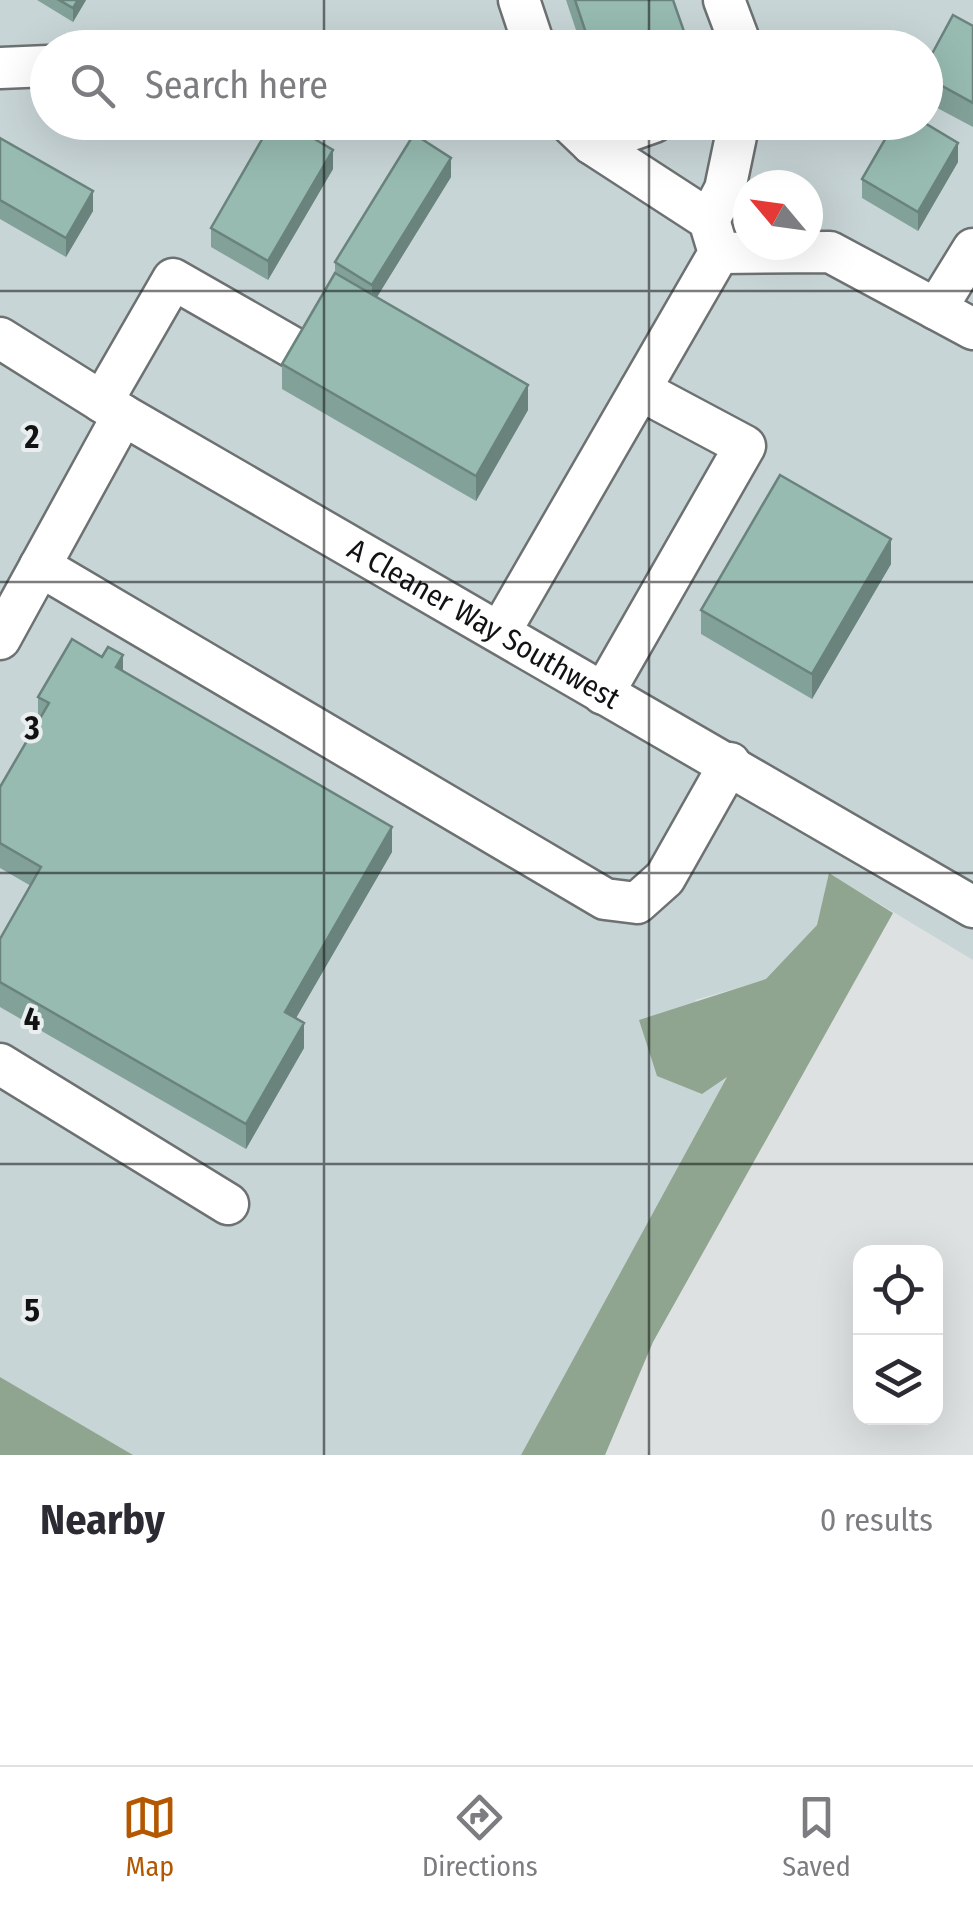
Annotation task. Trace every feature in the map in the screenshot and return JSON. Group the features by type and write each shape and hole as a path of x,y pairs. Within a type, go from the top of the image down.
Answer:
{"street":[{"path":"519,0 529,30"},
{"path":"724,0 735,30"},
{"path":"0,68 30,67"},
{"path":"589,140 714,237 830,252 973,329"},
{"path":"500,632 640,390 714,237 735,140"},
{"path":"936,308 973,249"},
{"path":"0,639 40,566 174,279 296,350"},
{"name":"A Cleaner Way Southwest","path":"0,338 603,694 967,889"},
{"path":"603,694 745,446 640,390"},
{"path":"40,566 605,899 637,903 665,878 730,763"},
{"path":"0,1064 228,1204"}],"shaded area":[{"path":"0,0 973,0 973,960 830,874 817,925 766,980 695,1000 728,1075 521,1455 133,1455 0,1377"}],"green space":[{"path":"829,873 893,913 653,1342 605,1455 521,1455 727,1077 702,1094 657,1076 639,1020 766,979 817,925"},
{"path":"0,1377 133,1455 0,1455"}],"building":[{"path":"59,0 78,0 73,8"},
{"path":"575,0 673,0 684,30 585,30"},
{"path":"953,15 973,26 973,103 943,86 943,34"},
{"path":"943,134 958,143 918,212 862,179 885,140 943,140"},
{"path":"0,138 93,191 66,238 0,200"},
{"path":"262,140 316,140 333,150 268,261 211,228"},
{"path":"410,140 423,140 451,158 372,285 335,262"},
{"path":"335,273 528,385 476,476 282,364"},
{"path":"780,475 891,539 812,674 701,610"},
{"path":"72,639 102,657 108,647 123,655 116,667 392,827 285,1012 304,1023 246,1124 0,982 0,939 41,867 0,843 0,787 49,703 38,697"}]}
